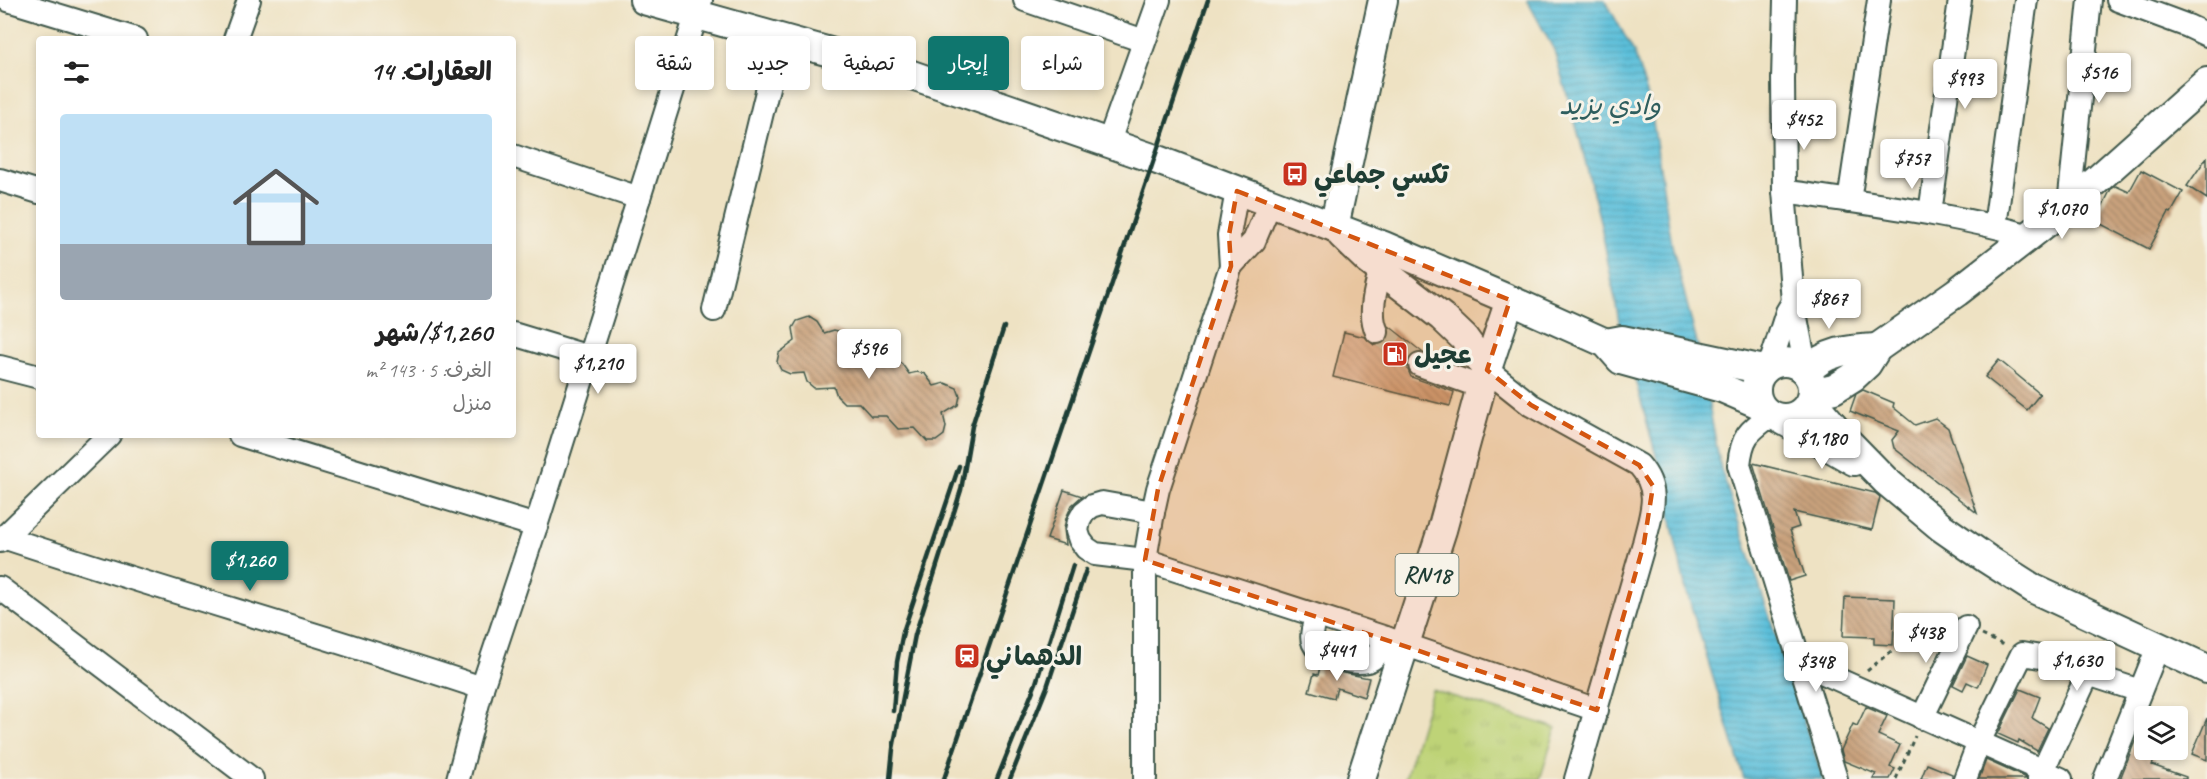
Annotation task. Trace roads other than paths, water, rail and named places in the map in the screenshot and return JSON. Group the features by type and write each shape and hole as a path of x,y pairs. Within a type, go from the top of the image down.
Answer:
{"main road":[{"path":"644,0 699,8 775,36"},
{"path":"1334,227 1383,0"},
{"path":"810,46 912,75 1237,190 1334,227 1383,258 1510,300 1616,348 1704,371 1767,368 1784,362 1797,365 1844,438 1886,481 1941,527 2034,589 2207,669"},
{"path":"1808,384 1834,389 1853,378 1867,364 1877,348 1957,292 2069,205 2207,82"},
{"path":"1383,258 1425,303 1458,331 1484,379"},
{"name":"RN18","path":"1361,779 1395,641 1442,530 1484,379 1510,300"},
{"path":"1767,368 1756,386 1770,413"},
{"path":"1704,371 1770,413 1886,481"},
{"path":"1770,413 1800,414 1806,408 1808,384"}],"street":[{"path":"8,0 126,36"},
{"path":"236,36 249,0"},
{"path":"1027,0 1144,41"},
{"path":"1108,144 1159,0"},
{"path":"1785,0 1784,191 1793,302 1808,384"},
{"path":"1849,201 1880,0"},
{"path":"1930,213 1960,0"},
{"path":"1995,226 2026,0"},
{"path":"2069,205 2090,0"},
{"path":"2118,0 2207,35"},
{"path":"458,779 482,688 536,525 699,8"},
{"path":"714,310 767,90"},
{"path":"516,157 639,198"},
{"path":"0,180 36,191"},
{"path":"1145,779 1145,560 1158,489 1231,266 1230,236 1237,190"},
{"path":"1784,191 1930,213 1995,226 2030,236"},
{"path":"1231,266 1254,241 1270,203"},
{"path":"1377,332 1372,308 1383,258"},
{"path":"1767,368 1786,312 1793,302"},
{"path":"516,335 589,357"},
{"path":"1420,365 1484,379 1640,465 1653,486 1653,506 1644,543 1576,779"},
{"path":"0,367 36,376"},
{"path":"1770,413 1748,433 1742,442 1739,465 1836,779"},
{"path":"106,438 2,539 360,647 482,688"},
{"path":"250,438 536,525"},
{"path":"1153,512 1102,503 1084,512 1077,531 1086,548 1095,554 1145,560 1395,641 1597,710"},
{"path":"0,588 242,776"},
{"path":"1316,616 1312,640 1315,648 1324,654"},
{"path":"1922,718 1966,627"},
{"path":"1347,661 1359,663 1371,660 1395,641"},
{"path":"2105,779 2158,647"},
{"path":"1965,779 1979,742 2022,654 2053,659 2088,674 2140,691"},
{"path":"1799,662 1979,742 2047,777 2088,674"}],"water":[{"name":"وادي يزيد","path":"1527,0 1605,0 1634,52 1650,103 1672,245 1698,347 1721,469 1823,779 1744,779 1685,586 1660,470 1619,321 1601,225 1579,136 1554,50"}],"tunnel":[{"path":"1377,332 1420,365"}],"railway":[{"path":"944,779 1208,0"},
{"path":"890,779 893,749 915,635 961,490 972,426 1004,327"},
{"path":"893,711 897,662 903,632 959,466"},
{"path":"997,779 1036,683 1073,565"},
{"path":"1010,779 1047,687 1086,570"}],"place":[{"name":"تكسي جماعي","path":"1295,174"},
{"name":"عجيل","path":"1395,354"},
{"name":"الدهماني","path":"967,656"}]}
